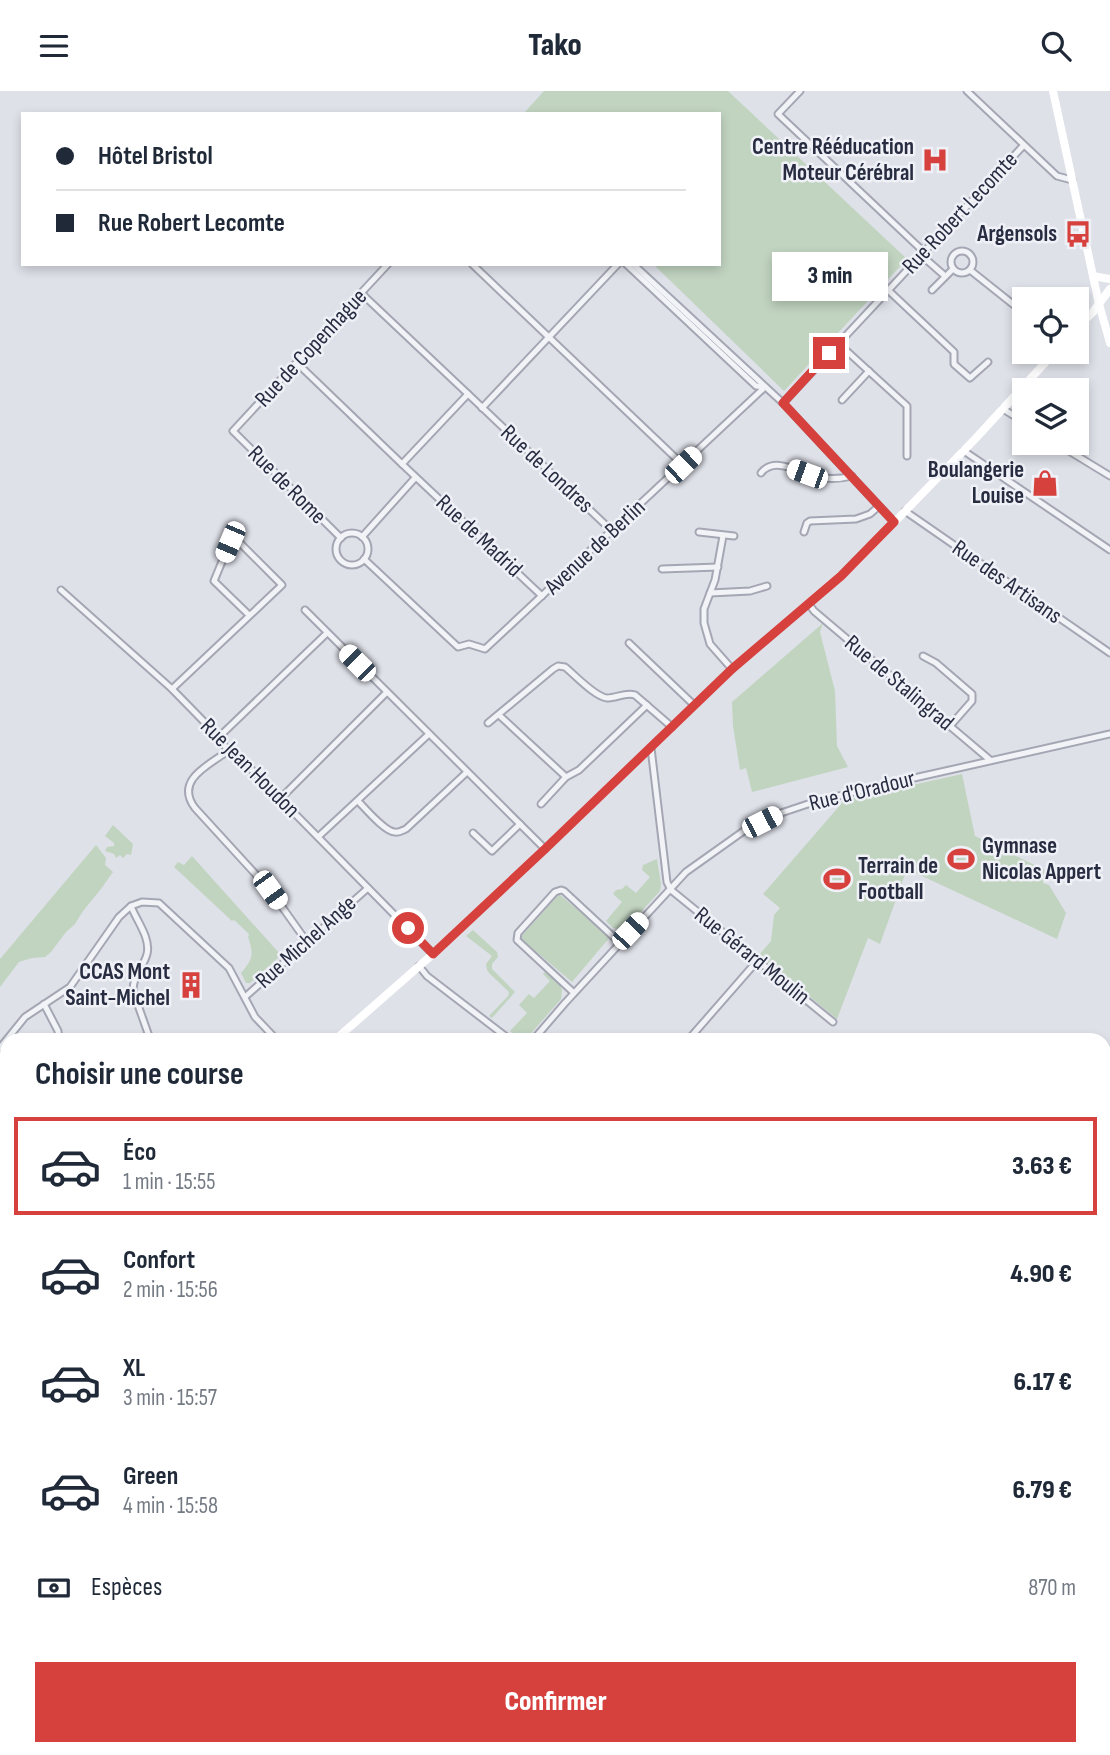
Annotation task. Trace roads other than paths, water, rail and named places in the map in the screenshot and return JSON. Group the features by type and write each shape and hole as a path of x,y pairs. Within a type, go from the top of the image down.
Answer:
{"main road":[{"path":"1053,91 1099,304 1110,343"},
{"path":"1093,276 1110,279"},
{"path":"1089,315 1110,289"},
{"path":"1089,325 1097,324 1107,330"},
{"path":"343,1033 433,954 732,669 854,564 1044,364"},
{"path":"0,1369 0,1376"}],"street":[{"path":"800,91 778,114 945,276"},
{"path":"967,91 1057,176 1072,180"},
{"name":"Rue Robert Lecomte","path":"783,403 1023,146"},
{"path":"962,251 970,254 974,262 970,270 962,273 953,269 951,262 954,254 962,251"},
{"name":"Rue de Copenhague","path":"233,431 386,266"},
{"path":"474,266 683,465"},
{"path":"482,408 616,266"},
{"path":"628,266 756,386 765,387"},
{"path":"635,266 783,403 894,522"},
{"path":"932,290 953,269"},
{"path":"970,270 1012,303"},
{"path":"888,290 954,352 954,364 970,378 988,362"},
{"name":"Rue de Londres","path":"362,293 612,531"},
{"path":"838,343 907,406 907,456"},
{"name":"Rue de Madrid","path":"297,363 542,596"},
{"path":"842,400 869,372"},
{"name":"Avenue de Berlin","path":"364,559 458,647 469,644 485,649 765,387"},
{"path":"402,464 468,394"},
{"path":"1002,408 1012,414"},
{"name":"Rue de Rome","path":"233,431 341,538"},
{"path":"964,450 1107,548"},
{"path":"1075,455 1110,477"},
{"path":"761,473 768,466 778,465 833,480 852,476"},
{"path":"362,537 415,478"},
{"path":"804,532 810,521 856,519 870,514 878,506"},
{"name":"Rue des Artisans","path":"905,511 1110,653"},
{"path":"699,532 734,536"},
{"path":"351,533 362,537 368,547 364,559 352,565 340,559 337,548 341,538 351,533"},
{"path":"723,536 718,567 704,609 704,624 710,644 732,669"},
{"path":"172,689 282,585 234,540 230,542 214,581 249,615"},
{"path":"662,569 718,567"},
{"path":"710,593 750,591 766,586"},
{"name":"Rue Jean Houdon","path":"61,590 172,689 219,737 228,751 245,763 433,954"},
{"name":"Rue de Stalingrad","path":"809,604 990,760"},
{"path":"305,610 545,849"},
{"path":"219,737 327,633"},
{"path":"629,643 694,705"},
{"path":"923,656 936,663 972,694 972,701 950,726"},
{"path":"488,723 558,666 565,667 598,695 607,698 628,693 635,695 672,727"},
{"path":"280,799 387,692"},
{"path":"541,804 566,777 579,770 647,705"},
{"path":"499,715 566,777"},
{"path":"318,837 429,734"},
{"name":"Rue d'Oradour","path":"539,1033 686,872 745,830 778,814 865,789 1110,734"},
{"path":"651,748 667,882 671,890"},
{"path":"228,751 194,776 188,787 188,797 270,890 307,942"},
{"path":"358,801 387,830 400,831 406,829 467,772"},
{"path":"473,834 492,852 520,824"},
{"name":"Rue Michel Ange","path":"245,997 368,888"},
{"name":"Rue Gérard Moulin","path":"671,890 833,1022"},
{"path":"574,993 517,940 518,933 555,892 564,891 620,943"},
{"path":"12,1033 25,1017 70,987 118,917 131,906 142,902 159,903 229,968 255,1017 270,1033"},
{"path":"131,906 147,945 147,954 137,972 133,991 148,1033"},
{"path":"694,1033 758,960"},
{"path":"419,966 427,976 501,1033"},
{"path":"44,1004 58,1033"}],"place":[{"name":"Centre Rééducation Moteur Cérébral","path":"935,160"},
{"name":"Argensols","path":"1078,234"},
{"name":"Boulangerie Louise","path":"1045,483"},
{"name":"Gymnase Nicolas Appert","path":"961,859"},
{"name":"Terrain de Football","path":"837,879"},
{"name":"CCAS Mont Saint-Michel","path":"191,985"}]}
